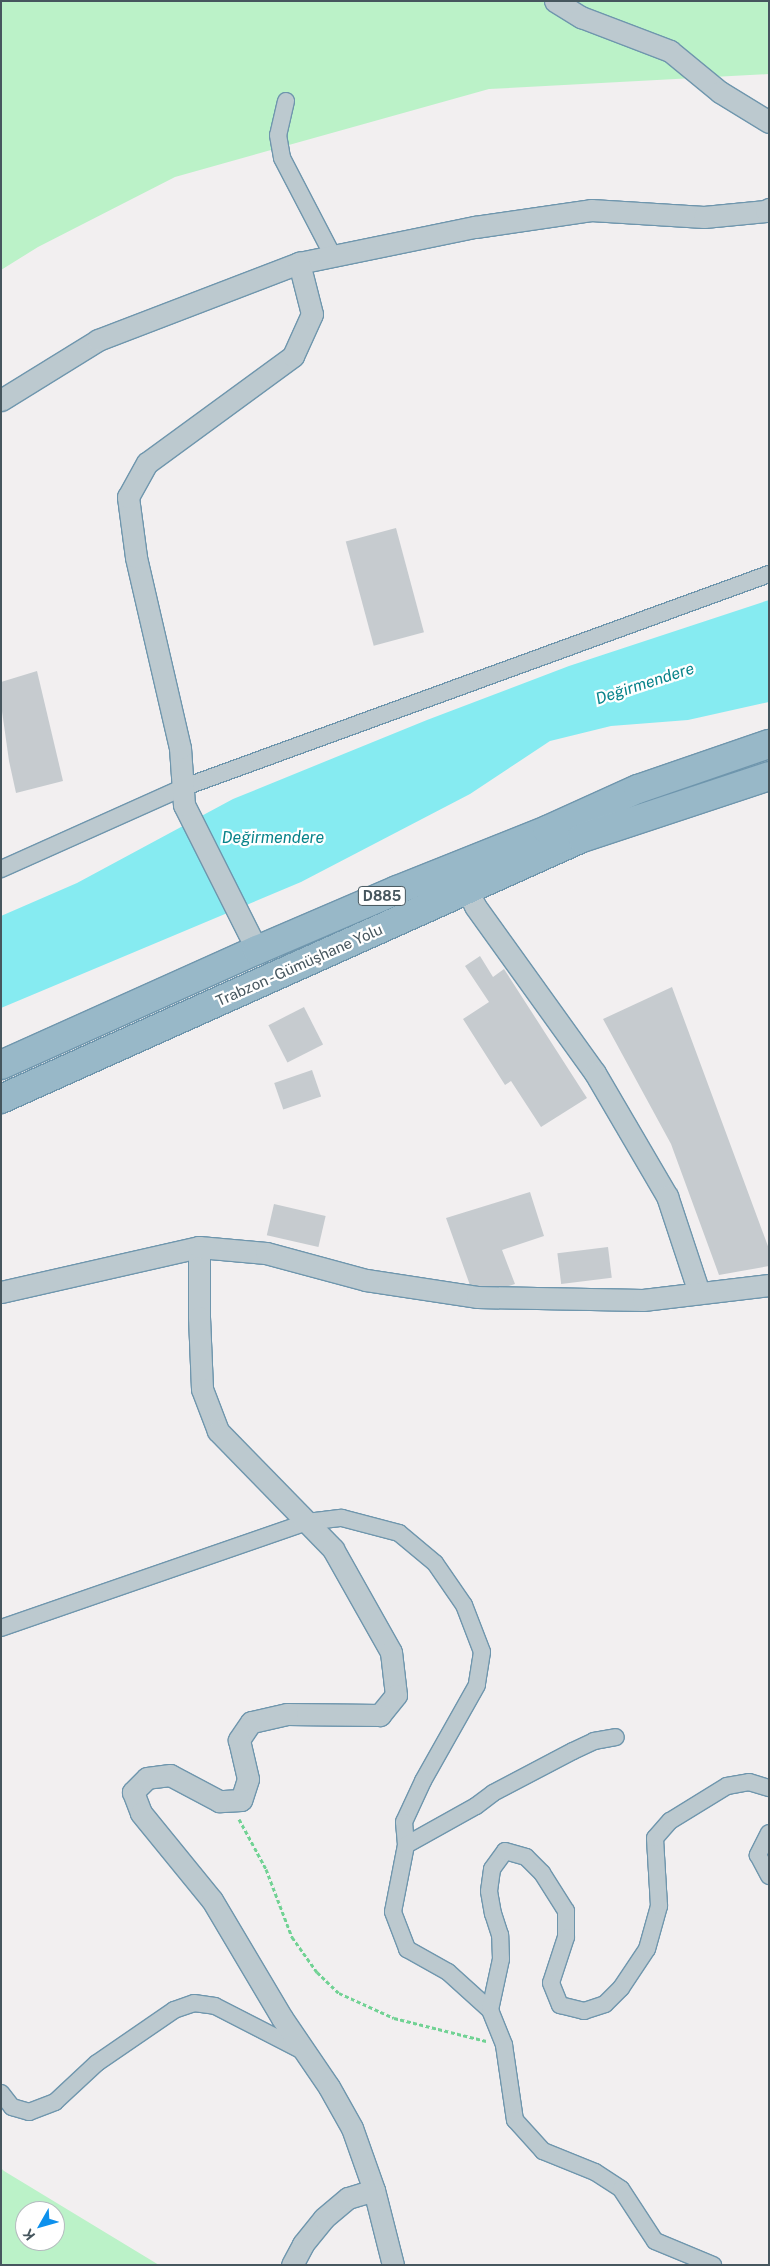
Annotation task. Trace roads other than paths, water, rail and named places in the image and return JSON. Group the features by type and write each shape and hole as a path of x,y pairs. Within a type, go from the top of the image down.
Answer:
{"highway":[{"name":"Trabzon - Gümüşhane Yolu","path":"1,1066 251,940 638,789 769,744"},
{"name":"Trabzon - Gümüşhane Yolu","path":"1,1099 582,838 769,776"}],"street":[{"path":"555,1 581,17 670,51 720,92 769,122"},
{"path":"286,101 278,135 282,158 333,256"},
{"path":"1,400 98,340 299,263 475,227 590,210 704,217 766,211 769,209"},
{"path":"251,940 183,797 180,748 136,557 128,497 147,463 293,356 312,314 299,263"},
{"path":"1,869 183,797 769,574"},
{"path":"467,890 475,906 595,1073 667,1196 699,1293"},
{"path":"199,1247 202,1389 218,1431 333,1549 391,1652 396,1695 380,1715 287,1714 251,1722 239,1740 248,1779 241,1800 219,1801 170,1775 147,1778 133,1792 141,1813 212,1900 282,2018 352,2128 374,2190 394,2265"},
{"path":"1,1292 199,1247 266,1253 366,1280 477,1297 643,1300 769,1285"},
{"path":"1,1628 307,1522 342,1518 399,1533 435,1563 464,1605 482,1652 477,1685 423,1781 404,1822 406,1845 393,1912 407,1949 448,1972 490,2010 504,2045 515,2120 543,2151 595,2172 621,2189 655,2241 713,2265"},
{"path":"406,1845 476,1806 494,1792 573,1750 594,1741 616,1737"},
{"path":"490,2010 501,1959 500,1936 493,1914 490,1891 492,1869 505,1851 526,1856 542,1873 566,1911 566,1937 551,1983 560,2005 584,2011 605,2004 621,1988 647,1949 659,1906 655,1838 670,1821 726,1786 749,1782 769,1788"},
{"path":"769,1833 758,1855 769,1876"},
{"path":"1,2093 12,2107 29,2112 55,2102 97,2064 174,2010 194,2003 216,2006 305,2052"},
{"path":"292,2265 303,2244 324,2218 348,2198 374,2190"}],"water":[{"name":"Değirmendere","path":"769,600 769,702 688,720 611,726 550,741 470,794 301,882 1,1008 1,916 77,883 233,799 427,720 569,666"}]}
